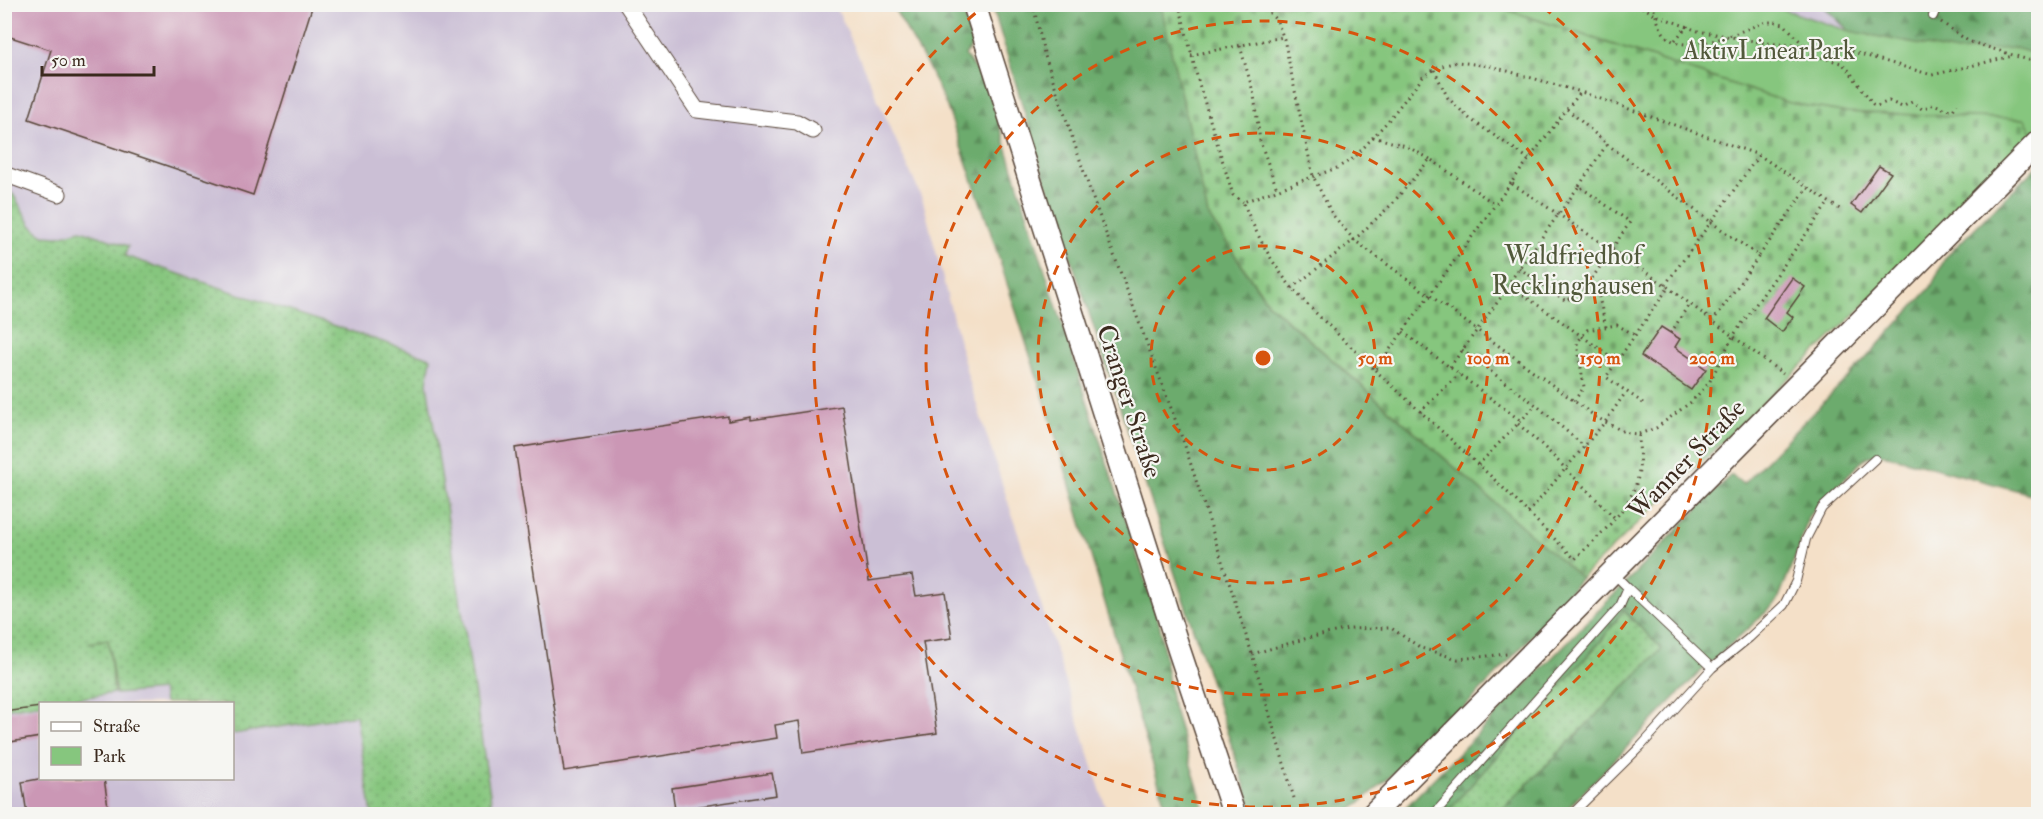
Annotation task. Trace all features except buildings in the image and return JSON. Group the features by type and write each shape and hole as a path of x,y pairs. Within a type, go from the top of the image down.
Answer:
{"street":[{"path":"626,4 697,110 797,122 813,131"},
{"name":"Cranger Straße","path":"974,4 1179,650 1234,814"},
{"name":"Wanner Straße","path":"1373,814 1527,660 1620,581 1798,386 2038,142"},
{"path":"4,174 59,194"},
{"path":"1217,814 1226,789"}],"lane":[{"path":"1933,16 1938,4"},
{"path":"1572,814 1641,746 1712,668 1784,605 1796,581 1806,539 1822,508 1875,459"},
{"path":"1620,581 1712,668"},
{"path":"1434,814 1620,606 1620,581"}],"path":[{"path":"1033,4 1044,53 1077,152 1184,443 1252,654 1294,798"},
{"path":"1179,4 1191,55 1233,195 1243,202 1265,250 1292,288 1374,370 1478,465 1575,559 1615,518 1630,497 1638,480 1640,434"},
{"path":"1261,4 1276,21 1283,37 1313,176 1332,214 1354,240 1574,401 1626,433 1640,434 1656,428 1691,402 1709,383 1733,336 1829,202"},
{"path":"1637,4 1656,15 1686,27 1765,43 1853,52 1932,75 2013,56"},
{"path":"1652,4 1666,37 1675,42 1690,45 1701,44 1766,22 1775,22 1791,29 1814,55 1832,59 1847,68 1873,104 1877,106 1889,101 1902,107 1912,102 1922,109 1934,104 1953,110 1957,104"},
{"path":"1910,4 1933,16 1968,41 2038,63"},
{"path":"1676,40 1690,23"},
{"path":"1191,55 1283,37"},
{"path":"1240,46 1254,95 1260,141 1276,189"},
{"path":"1243,202 1337,168 1354,158 1424,77 1434,70 1457,62 1490,66 1581,92 1759,155 1841,210"},
{"path":"1434,70 1448,98 1470,119 1529,160"},
{"path":"1374,370 1581,92"},
{"path":"1567,109 1607,144 1759,256"},
{"path":"1373,137 1399,143 1430,159 1496,205"},
{"path":"1450,367 1510,285 1508,284 1607,144"},
{"path":"1643,403 1606,377 1759,155"},
{"path":"1292,288 1354,240 1392,204 1430,159"},
{"path":"1511,183 1667,287 1798,386"},
{"path":"1579,186 1630,222 1589,283 1598,293 1606,327"},
{"path":"1713,321 1808,187"},
{"path":"1519,268 1566,300 1591,285"},
{"path":"1510,285 1617,362"},
{"path":"1671,333 1689,303"},
{"path":"1574,401 1584,387 1577,342 1587,330 1617,324 1635,335"},
{"path":"1403,332 1520,422 1615,518"},
{"path":"1462,350 1536,405 1585,447"},
{"path":"1420,412 1459,374"},
{"path":"1528,513 1585,447 1626,392"},
{"path":"1478,465 1536,405"},
{"path":"1252,654 1348,629 1391,628 1421,648 1458,659 1501,653 1527,660"}],"shaded area":[{"path":"5,5 832,5 840,15 923,201 968,377 1108,814 5,814"},
{"path":"1770,5 1822,5 1849,31"}],"green space":[{"path":"892,5 961,5 973,44 965,55 987,85 1160,626 1172,703 1206,814 1159,814 1165,805 1047,408 988,224 947,107 927,65"},
{"path":"992,5 1161,5 1208,215 1267,303 1581,578 1470,702 1409,760 1346,814 1254,814 1041,167"},
{"name":"Waldfriedhof Recklinghausen","path":"1161,5 1492,5 1790,103 1843,112 2025,119 2034,136 1854,315 1581,578 1268,303 1208,215"},
{"name":"AktivLinearPark","path":"1493,5 1770,5 1849,31 1956,52 2015,48 2038,55 2038,132 2034,136 2025,119 1843,112 1790,103"},
{"path":"1822,5 2038,5 2038,55 2015,48 1956,52 1849,31"},
{"path":"2038,165 2038,496 1883,454 1866,457 1808,517 1799,548 1777,602 1696,676 1562,814 1498,814 1662,649 1623,610 1601,641 1445,814 1399,814 1731,475 1743,484 1858,367 1931,287 1945,258"},
{"path":"4,191 13,194 31,225 43,235 59,236 81,230 128,246 125,256 431,358 427,383 493,814 372,814 356,715 234,734 234,702 164,702 162,690 116,694 108,639 88,643 108,640 114,693 39,702 39,704 5,709 4,656 7,656 4,633"},
{"path":"1623,610 1662,649 1498,814 1445,814 1601,641"}]}
